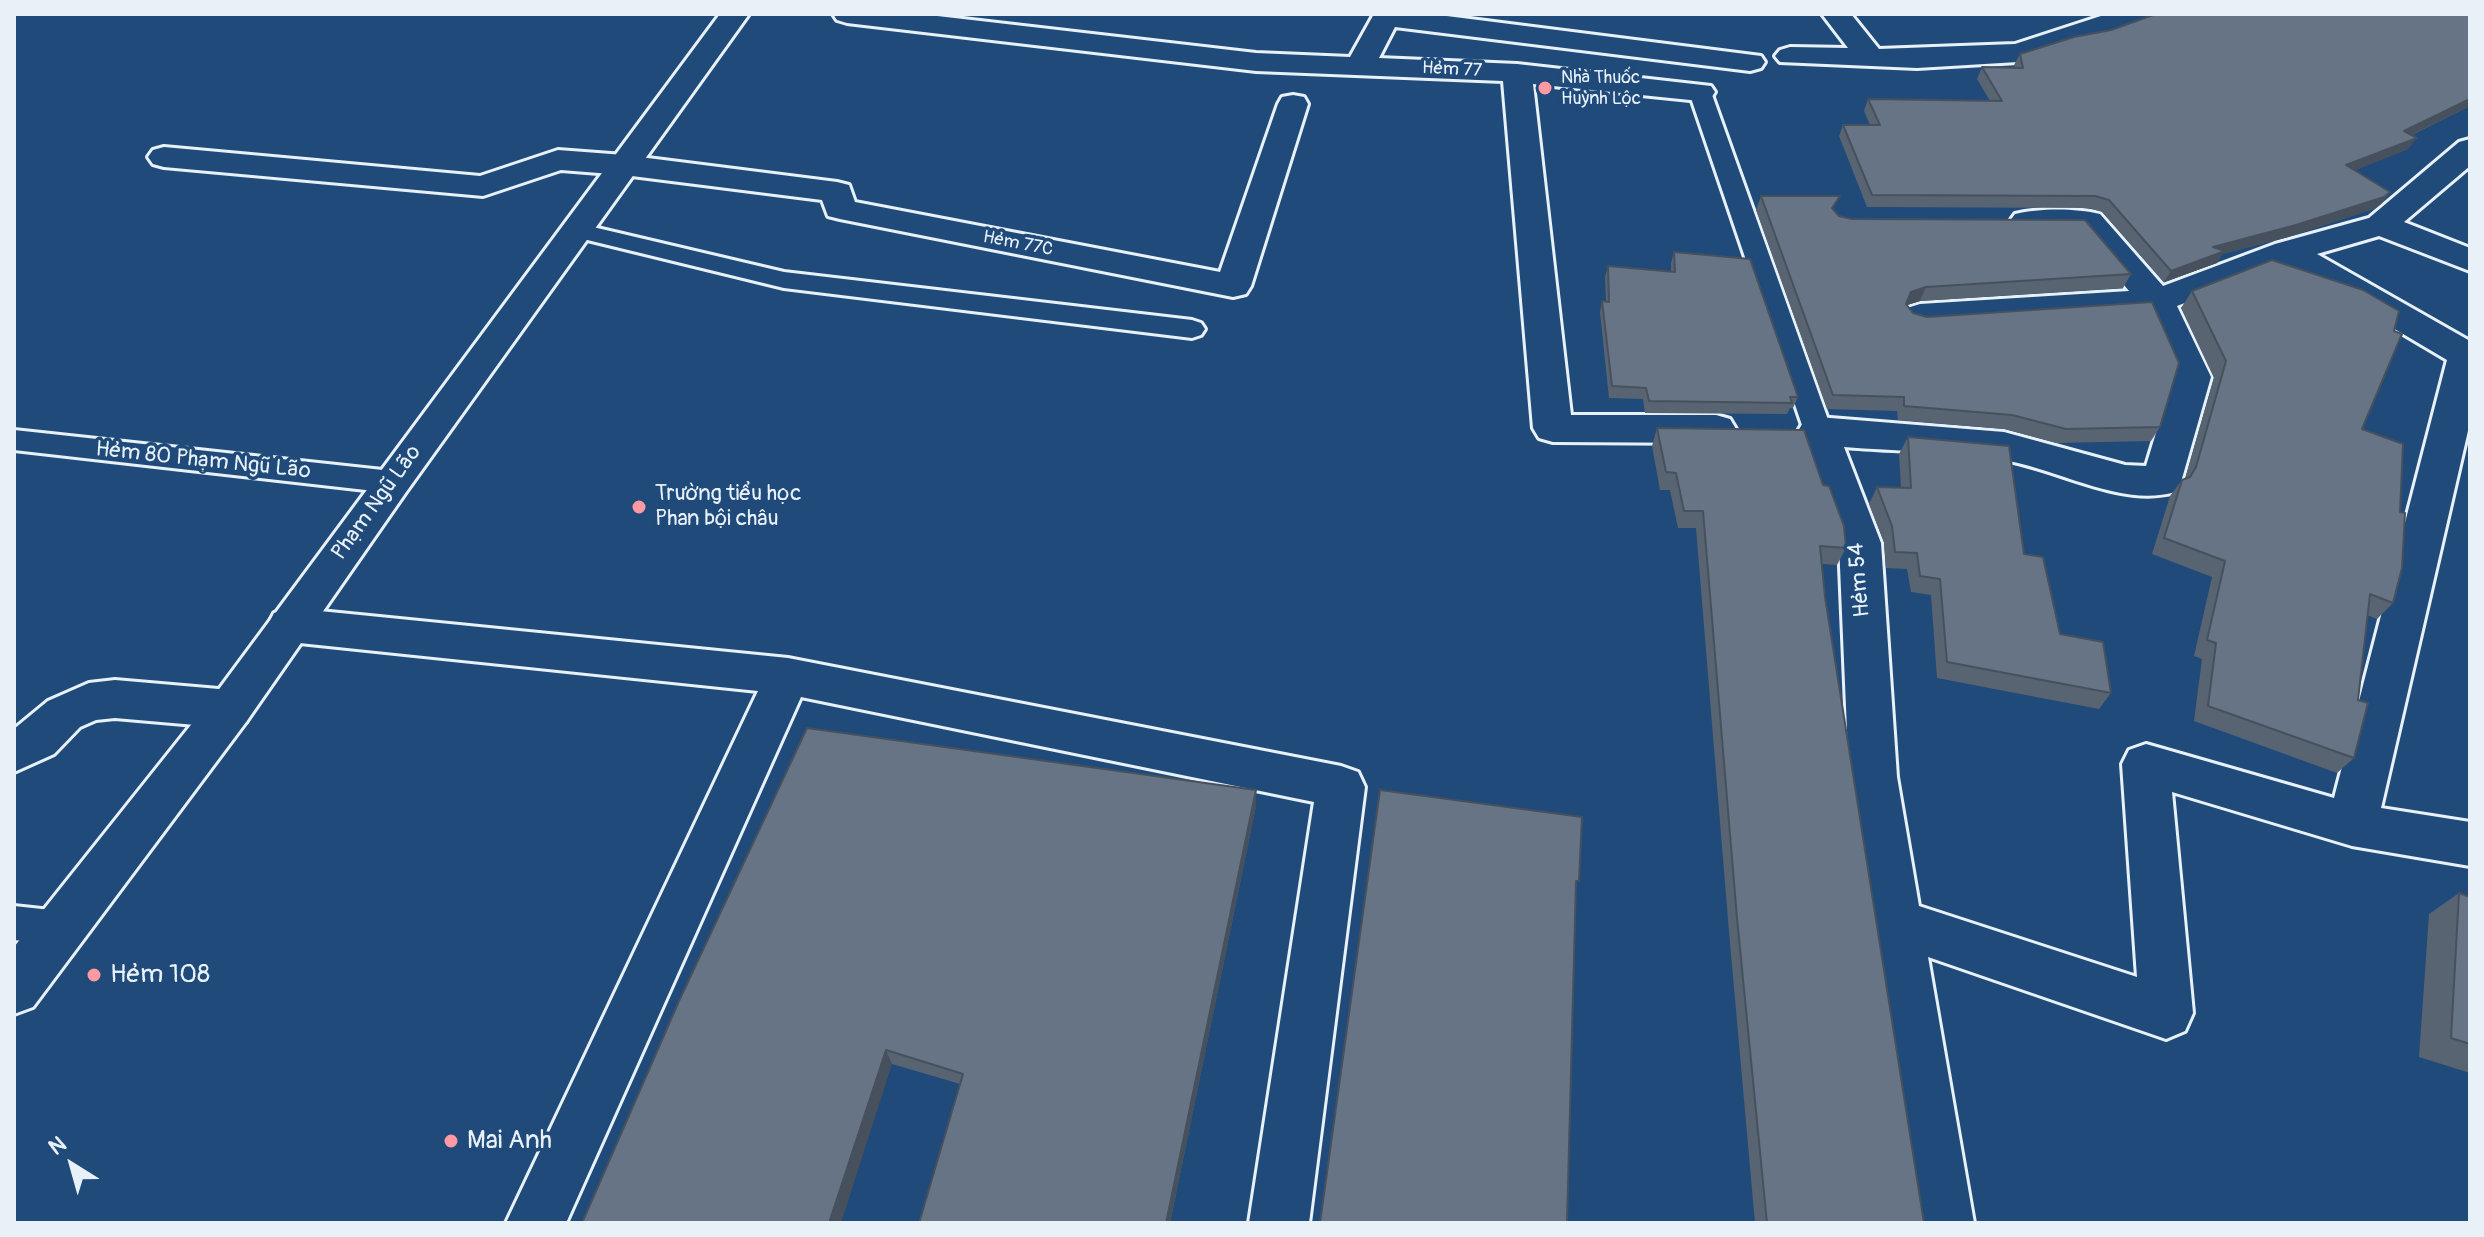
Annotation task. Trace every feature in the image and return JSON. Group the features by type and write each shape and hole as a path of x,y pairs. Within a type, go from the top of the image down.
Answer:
{"street":[{"name":"Phạm Ngũ Lão","path":"14,989 230,709 735,14"},
{"name":"Hẻm 77","path":"847,14 1227,59 1517,73 1700,92"},
{"path":"1836,14 1870,58"},
{"path":"1790,56 1917,59 2018,53 2135,14"},
{"path":"1360,66 1386,17 1750,62"},
{"path":"1517,73 1553,428 1787,430 2004,446 2125,479 2161,482 2192,377 2157,301 2088,221 1998,221"},
{"name":"Hẻm 77C","path":"624,165 837,192 840,209 1233,286 1293,104"},
{"path":"1920,316 2157,301 2287,251 2381,225 2470,149"},
{"path":"164,157 483,186 558,160 624,165"},
{"path":"2381,225 2470,260"},
{"path":"2287,251 2467,355 2352,825"},
{"name":"Hẻm 54","path":"1787,430 1860,543 1873,777 1944,1223"},
{"path":"290,625 788,676 1341,787 1279,1223"},
{"path":"536,1223 788,676"},
{"path":"14,752 37,740 64,714 89,702 115,699 230,709"},
{"path":"1896,922 2166,1013 2146,764 2352,825 2470,844"}],"lane":[{"name":"Hẻm 77","path":"1700,92 1787,430"},
{"path":"576,230 784,280 1192,329"},
{"name":"Hẻm 80 Phạm Ngũ Lão","path":"14,440 392,482"},
{"path":"14,923 60,928"}],"building":[{"path":"2156,14 2470,14 2470,99 2404,131 2417,138 2346,165 2390,192 2384,197 2213,247 2225,251 2171,271 2109,200 2095,196 1872,195 1843,125 1880,125 1868,99 2002,101 1982,67 2023,68 2020,54 2074,37 2111,30"},
{"path":"1761,196 1840,196 1832,208 1839,216 1852,219 2085,220 2131,274 1926,287 1911,292 1906,304 1913,313 1927,317 2152,302 2179,363 2160,427 2066,429 2012,415 1904,406 1904,397 1833,395"},
{"path":"1674,252 1750,259 1798,397 1790,397 1792,403 1649,401 1646,388 1612,386 1602,301 1609,302 1608,266 1675,272"},
{"path":"2272,260 2363,290 2399,311 2394,331 2402,334 2362,429 2403,444 2400,512 2405,513 2402,568 2393,603 2370,594 2358,700 2368,703 2354,758 2208,706 2216,643 2207,640 2225,561 2164,538 2182,480 2190,477 2196,467 2226,361 2192,291"},
{"path":"1657,428 1804,430 1823,485 1829,486 1844,526 1846,548 1820,546 1825,597 1924,1223 1767,1223 1737,918 1703,511 1684,511 1676,473 1666,472"},
{"path":"1908,437 2009,446 2024,554 2043,557 2060,634 2103,642 2111,693 1947,662 1940,579 1920,576 1917,553 1895,552 1892,526 1877,487 1911,488"},
{"path":"807,728 1256,790 1166,1223 919,1223 963,1074 886,1050 829,1223 582,1223 679,1001"},
{"path":"1380,790 1582,817 1579,881 1576,881 1567,1223 1320,1223"},
{"path":"2459,893 2470,897 2470,1044 2451,1038"}],"place":[{"name":"Nhà Thuốc Huỳnh Lộc","path":"1545,88"},
{"name":"Trường tiểu học Phan bội châu","path":"639,507"},
{"name":"Hẻm 108","path":"94,975"},
{"name":"Mai Anh","path":"451,1141"}]}
